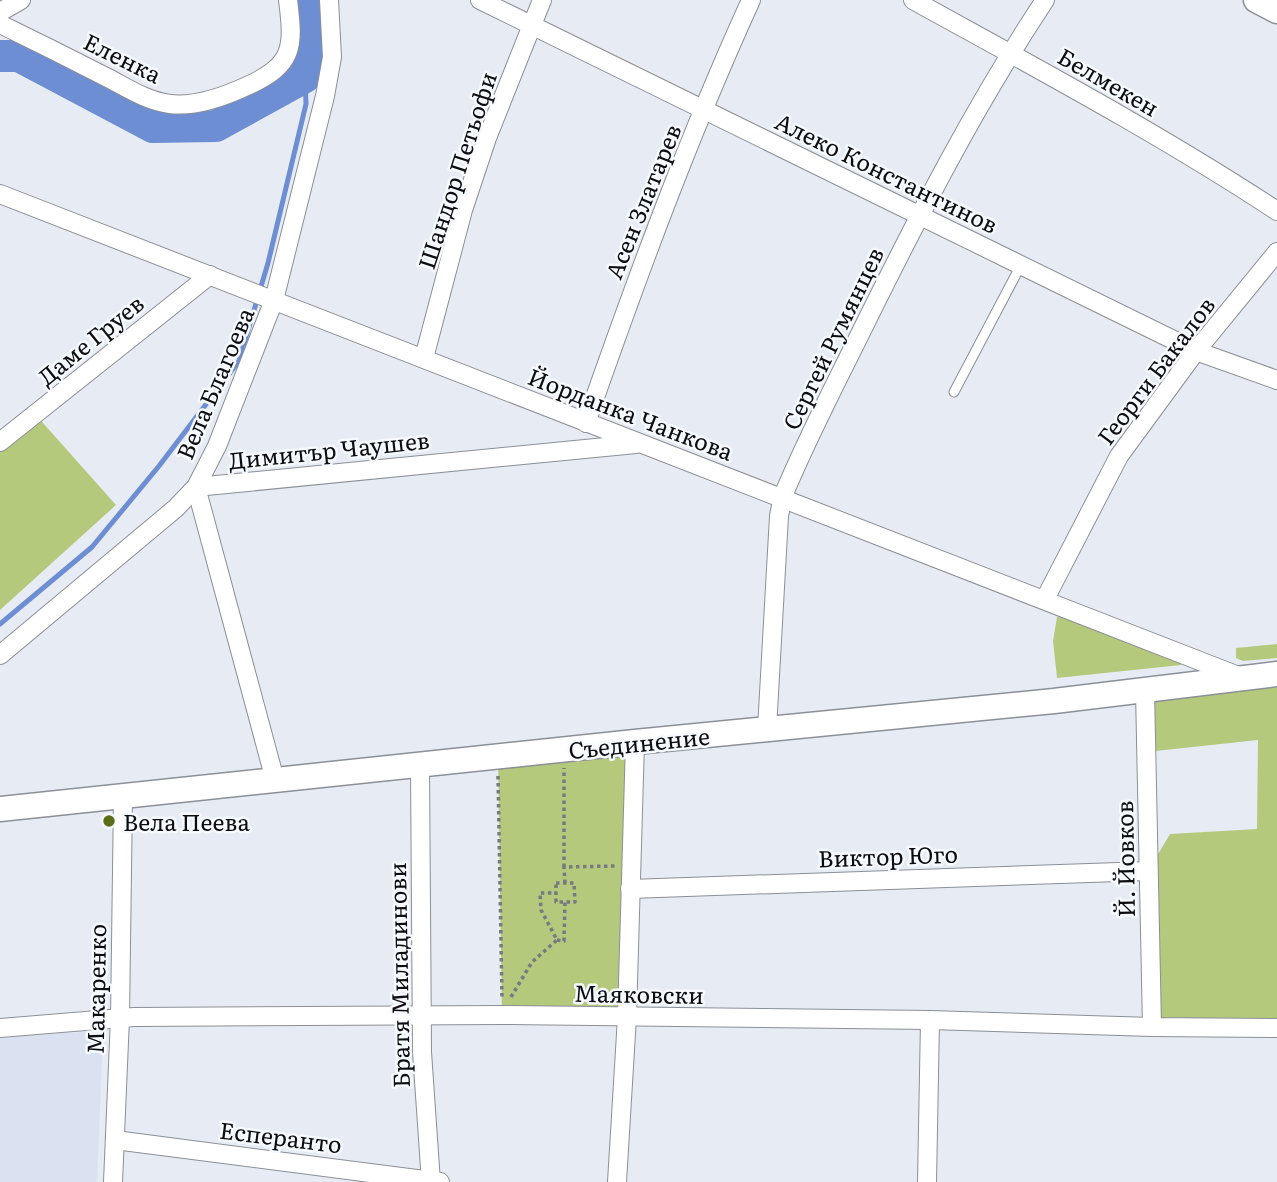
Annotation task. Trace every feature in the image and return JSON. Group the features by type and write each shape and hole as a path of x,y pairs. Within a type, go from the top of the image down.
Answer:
{"street":[{"path":"0,12 21,0"},
{"name":"Еленка","path":"0,24 151,101 186,105 205,102 240,89 268,77 281,65 289,52 292,35 288,0"},
{"name":"Вела Благоева","path":"275,780 197,487 222,434 269,297 330,70 332,23 328,0"},
{"name":"Алеко Константинов","path":"480,0 1196,351 1277,380"},
{"name":"Шандор Петьофи","path":"424,358 463,210 487,138 542,0"},
{"name":"Асен Златарев","path":"586,423 640,269 751,0"},
{"name":"Белмекен","path":"913,0 1218,172 1277,211"},
{"name":"Сергей Румянцев","path":"767,729 779,516 783,496 919,215 962,133 1009,53 1045,0"},
{"path":"1256,0 1277,10"},
{"name":"Йорданка Чанкова","path":"0,194 244,287 586,423 783,496 1244,678"},
{"name":"Георги Бакалов","path":"1045,599 1119,456 1196,351 1277,252"},
{"name":"Даме Груев","path":"0,442 210,275"},
{"name":"Димитър Чаушев","path":"197,487 641,443"},
{"path":"0,655 176,508 197,487"},
{"name":"Съединение","path":"0,810 1145,691 1277,674"},
{"name":"Й. Йовков","path":"1145,691 1152,1027"},
{"path":"617,1182 627,1017 635,742"},
{"name":"Братя Миладинови","path":"420,766 421,1016 434,1181"},
{"name":"Макаренко","path":"113,1182 120,1018 124,797"},
{"name":"Виктор Юго","path":"630,888 1148,871"},
{"name":"Маяковски","path":"0,1028 120,1018 502,1015 930,1020 1277,1028"},
{"path":"927,1182 930,1020"},
{"name":"Есперанто","path":"115,1140 434,1181"}],"lane":[{"path":"954,392 1021,265"}],"path":[{"path":"564,750 565,883"},
{"path":"498,757 502,1015"},
{"path":"564,867 631,866"},
{"path":"556,883 574,883 575,902 556,902 556,893 556,883"},
{"path":"556,893 540,893 541,910 557,940"},
{"path":"502,1015 532,962 557,940 564,941 565,902"}],"shaded area":[{"path":"99,1031 103,1036 97,1182 0,1182 0,1037"}],"green space":[{"path":"35,414 116,505 0,610 0,442"},
{"path":"1066,616 1180,658 1181,665 1057,678 1053,641 1057,617"},
{"path":"1277,644 1277,658 1243,661 1236,658 1236,648"},
{"path":"1277,675 1277,1028 1152,1027 1148,871 1170,834 1257,829 1258,740 1146,752 1145,691"},
{"path":"635,742 628,997 614,1017 502,1015 498,757"}],"waterway":[{"path":"0,56 19,56 153,127 216,126 305,77 315,22 313,0"},
{"path":"0,624 92,547 159,466 239,361 268,263 306,104 305,77"}],"place":[{"name":"Вела Пеева","path":"109,821"}]}
